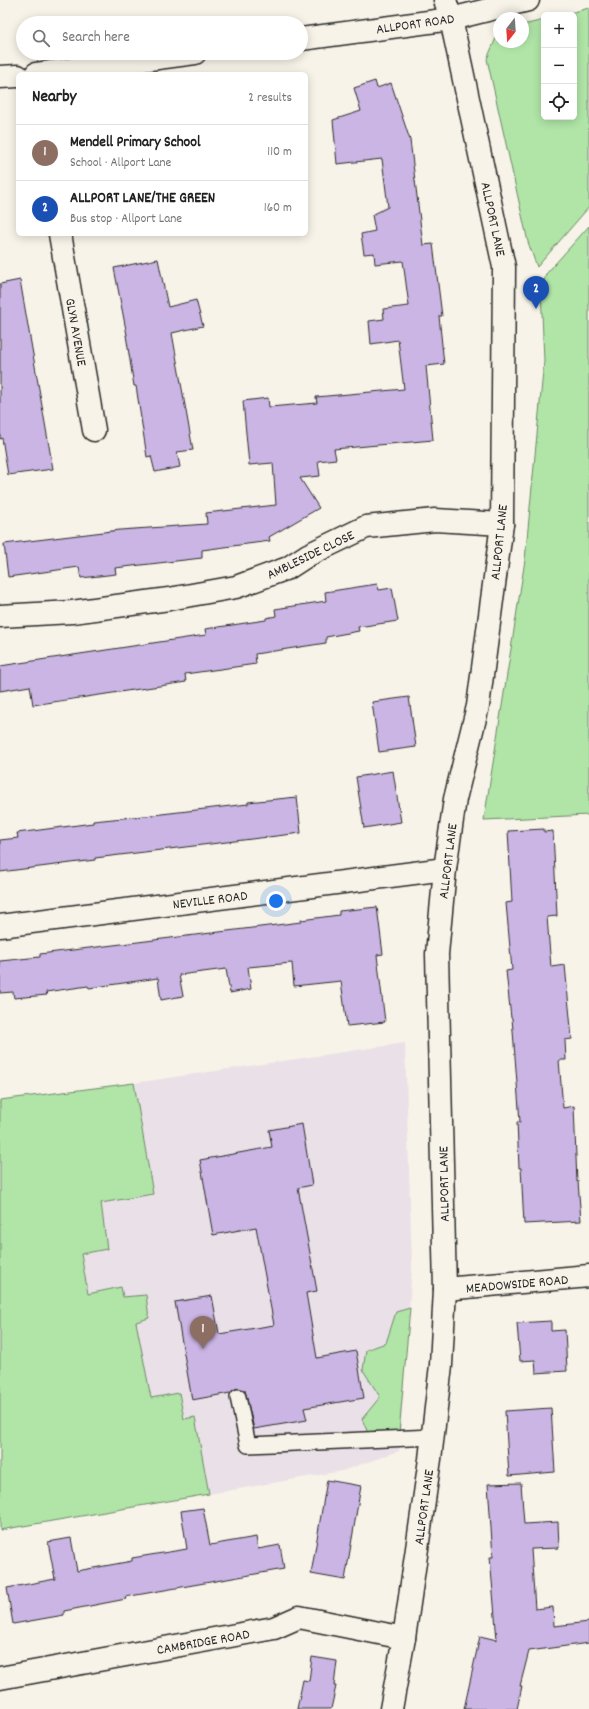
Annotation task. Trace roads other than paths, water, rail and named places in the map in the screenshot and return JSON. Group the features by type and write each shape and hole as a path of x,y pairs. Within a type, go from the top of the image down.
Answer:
{"street":[{"name":"ALLPORT ROAD","path":"308,38 448,10 528,0"},
{"name":"ALLPORT LANE","path":"391,1709 404,1638 433,1437 441,1365 445,1289 437,954 445,869 455,799 478,706 502,524 504,267 448,10"},
{"path":"51,72 143,60"},
{"path":"0,77 16,76"},
{"name":"GLYN AVENUE","path":"60,236 94,430"},
{"name":"AMBLESIDE CLOSE","path":"0,616 72,612 170,599 236,587 288,568 308,555 366,527 435,520 502,524"},
{"name":"NEVILLE ROAD","path":"0,926 445,869"},
{"name":"MEADOWSIDE ROAD","path":"445,1289 589,1276"},
{"name":"CAMBRIDGE ROAD","path":"0,1678 274,1628 299,1617 404,1638"}],"lane":[{"path":"238,1397 248,1445 433,1437"}],"place":[{"name":"ALLPORT LANE/THE GREEN","path":"536,309"},
{"name":"Mendell Primary School","path":"203,1349"}]}
